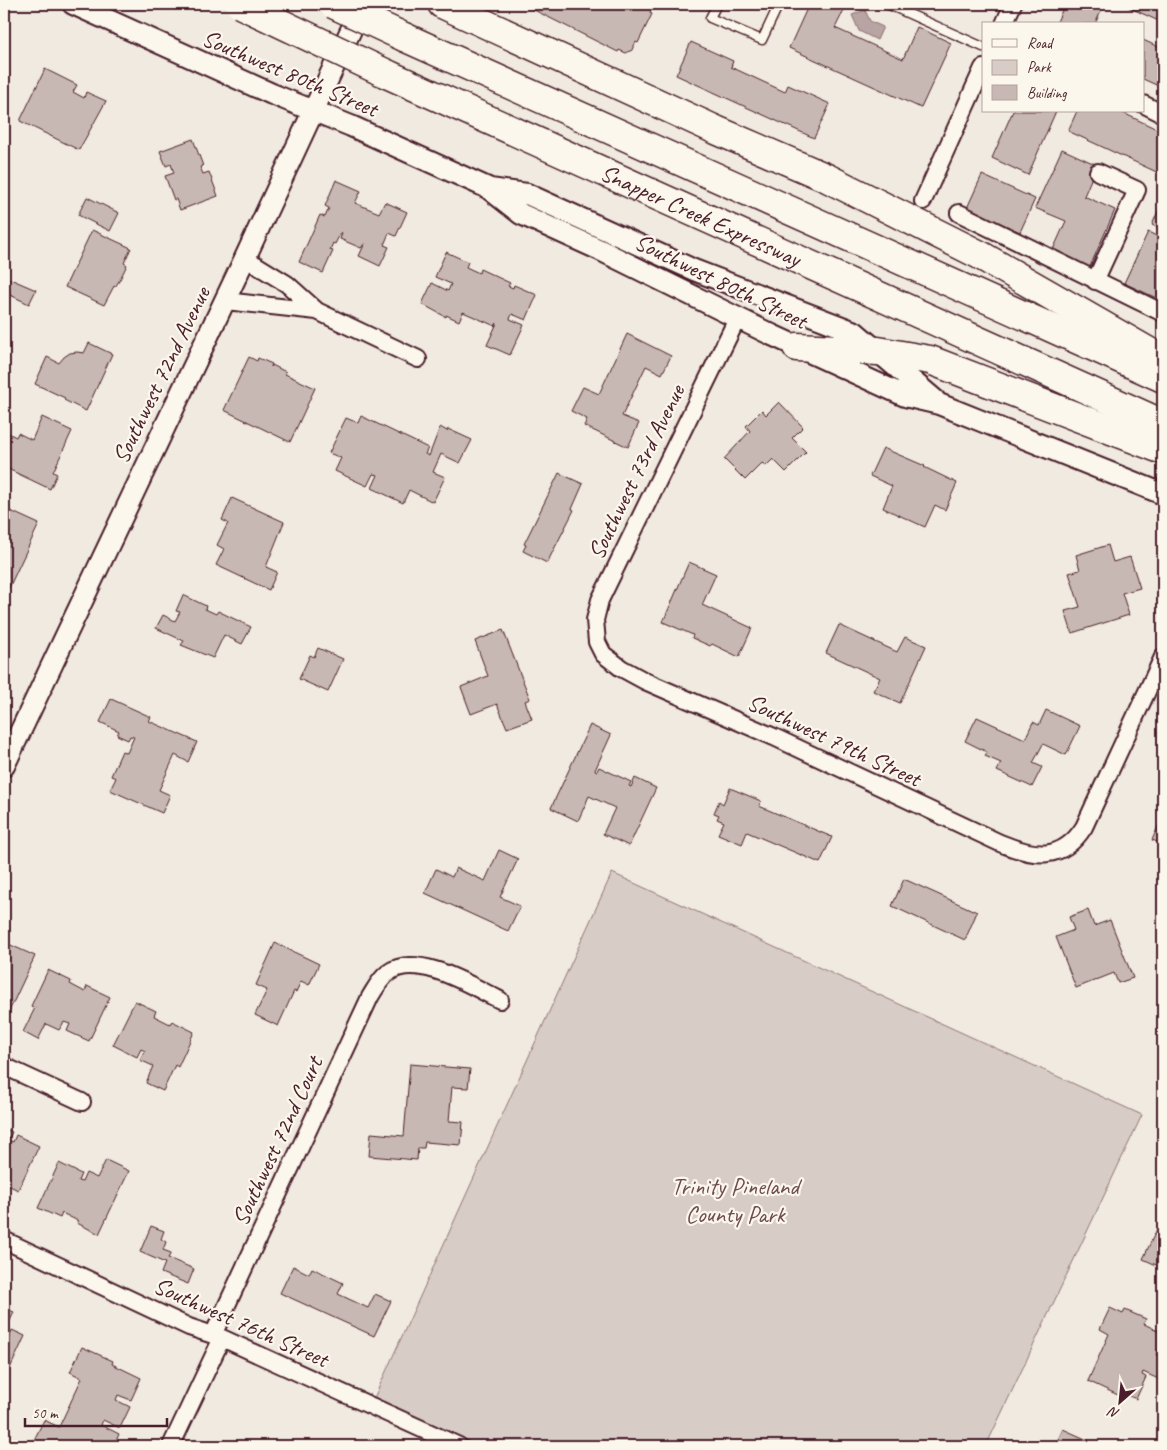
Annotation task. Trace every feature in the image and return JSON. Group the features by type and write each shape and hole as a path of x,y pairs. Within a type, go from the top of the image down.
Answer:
{"highway":[{"name":"Snapper Creek Expressway","path":"240,4 387,74 1163,424"},
{"name":"Snapper Creek Expressway","path":"333,4 1163,378"},
{"path":"442,4 716,130 827,178 980,256 1163,360"},
{"path":"797,347 878,351 915,356 944,364 1163,450"}],"street":[{"name":"Southwest 80th Street","path":"73,4 263,90 351,126 488,188 521,214 598,249 737,319 905,396 939,404 1163,494"},
{"name":"Southwest 72nd Avenue","path":"4,766 225,301 362,4"},
{"path":"1005,22 1013,4"},
{"path":"923,201 982,70"},
{"path":"1144,104 1163,114"},
{"path":"1095,281 1137,190 1098,172"},
{"name":"Southwest 80th Street","path":"488,188 527,194 694,270 841,326 863,338 939,404"},
{"path":"959,213 1163,313"},
{"path":"245,258 288,284 318,311 418,358"},
{"path":"276,307 288,284"},
{"path":"225,301 318,311"},
{"name":"Southwest 73rd Avenue","path":"600,649 596,642 595,627 600,600 737,319"},
{"name":"Southwest 79th Street","path":"600,649 614,664 639,678 774,737 1000,843 1034,853 1057,852 1070,845 1084,827 1163,657"},
{"name":"Southwest 72nd Court","path":"171,1446 217,1336 370,997 378,984 389,972 409,966 430,968 500,1000"},
{"path":"4,1066 82,1102"},
{"name":"Southwest 76th Street","path":"4,1240 189,1327 217,1336 459,1446"}],"lane":[{"path":"717,4 710,18 762,40 779,4"},
{"path":"887,4 982,47"}],"green space":[{"name":"Trinity Pineland County Park","path":"612,873 1142,1115 986,1446 480,1446 374,1398"}],"shaded area":[{"path":"865,10 870,21 883,27 877,40 859,31 852,15"}],"building":[{"path":"522,4 653,4 653,6 650,13 652,14 638,43 636,42 632,50 626,53 619,50 618,52"},
{"path":"809,4 847,4 835,28 903,59 917,27 951,43 921,108 789,48"},
{"path":"1065,4 1104,4 1096,22 1057,22"},
{"path":"1127,4 1163,4 1163,23 1126,6"},
{"path":"1144,40 1163,49 1163,88 1144,79"},
{"path":"691,42 733,61 731,67 785,92 788,85 830,104 814,138 676,75"},
{"path":"45,69 77,85 73,92 84,98 86,92 106,101 79,150 20,121"},
{"path":"1013,112 1056,112 1028,175 992,158"},
{"path":"1077,112 1121,112 1163,132 1163,175 1068,131"},
{"path":"193,139 203,166 200,167 203,174 209,172 218,196 180,210 165,176 174,173 171,164 166,166 160,151"},
{"path":"1062,149 1097,165 1084,196 1115,210 1089,269 1052,252 1066,221 1035,208"},
{"path":"982,175 1035,199 1020,232 967,208"},
{"path":"336,180 361,191 355,203 379,213 385,202 407,212 396,236 389,233 384,245 389,247 380,266 359,256 365,243 361,248 340,239 341,232 335,244 333,243 330,250 333,251 323,273 299,262 320,215 325,217 329,208 325,206"},
{"path":"87,197 119,213 110,231 78,215"},
{"path":"1163,200 1163,230 1152,225"},
{"path":"92,230 131,248 124,263 127,265 104,305 65,287"},
{"path":"1148,232 1163,239 1163,301 1124,283"},
{"path":"446,252 468,262 466,267 479,273 480,269 510,283 508,286 513,288 514,285 537,295 526,320 512,314 510,319 524,325 510,355 487,345 497,323 495,326 463,312 459,321 446,315 446,317 422,304 432,283 448,291 451,284 435,277"},
{"path":"5,278 36,290 29,304 4,292"},
{"path":"627,334 671,356 662,374 646,366 622,416 639,423 628,447 584,426 587,419 571,411 583,387 599,394"},
{"path":"89,343 112,354 86,411 64,400 65,398 35,384 47,357 59,363 70,353 84,353"},
{"path":"249,357 257,361 258,358 272,364 271,367 272,365 286,372 285,374 315,388 290,442 224,410"},
{"path":"779,402 803,427 792,438 806,452 786,472 773,459 766,466 762,463 745,480 724,459 750,431 746,426 762,410 766,415"},
{"path":"361,416 428,448 425,454 429,456 440,427 472,440 460,463 441,454 433,472 445,477 433,502 409,490 403,503 372,488 378,475 373,474 367,486 335,471 341,458 329,453 346,418 358,423"},
{"path":"42,417 72,431 53,472 57,474 50,489 4,467 4,431 16,437 18,433 32,440"},
{"path":"883,448 925,466 957,483 945,510 935,505 925,527 883,508 892,486 870,476"},
{"path":"559,473 583,484 572,509 574,510 547,563 523,551 526,545 524,544"},
{"path":"232,498 284,522 266,567 277,572 269,590 216,565 224,549 217,545 228,523 222,520"},
{"path":"4,508 39,524 7,592 4,590"},
{"path":"1108,545 1113,562 1130,557 1140,588 1122,593 1129,615 1072,633 1065,611 1080,607 1069,573 1080,570 1076,555"},
{"path":"689,562 716,574 702,605 752,628 739,657 712,644 710,646 692,638 693,635 663,622"},
{"path":"183,595 206,606 205,609 216,614 218,611 251,627 242,644 224,635 213,658 181,645 184,641 156,628 163,615 175,621 180,612 176,611"},
{"path":"839,625 897,652 905,637 926,646 900,703 873,691 880,678 826,653"},
{"path":"503,630 530,699 525,701 532,719 507,728 497,704 471,714 461,687 488,676 475,641"},
{"path":"318,648 343,659 328,692 299,679 310,655 314,657"},
{"path":"111,699 151,717 149,721 197,742 188,762 175,755 159,790 170,795 162,813 110,790 116,778 111,776 122,751 127,753 134,737 130,736 128,740 117,735 119,731 100,722"},
{"path":"1046,710 1080,726 1066,755 1043,744 1033,763 1042,767 1032,787 997,771 1001,763 985,756 987,752 965,741 977,717 1025,739 1033,722 1039,725"},
{"path":"590,725 611,735 595,770 597,771 599,767 631,782 629,786 631,787 635,778 656,788 629,846 603,834 615,808 589,796 578,821 551,808"},
{"path":"730,788 761,801 759,806 832,837 820,863 747,832 742,844 718,834 724,822 717,819 719,815 714,813 719,801 723,804"},
{"path":"1163,816 1163,844 1152,840"},
{"path":"499,850 518,859 500,897 520,906 508,931 425,893 436,869 452,877 456,868 485,881"},
{"path":"904,879 977,912 965,940 892,906"},
{"path":"1088,910 1094,926 1110,920 1133,978 1118,983 1114,973 1076,988 1056,937 1074,930 1069,917"},
{"path":"4,942 35,956 5,1020 4,1019"},
{"path":"275,943 319,964 309,985 301,981 296,992 294,991 278,1026 255,1015 267,990 256,985"},
{"path":"48,970 71,981 70,984 85,992 87,986 110,997 89,1041 67,1031 70,1024 64,1022 59,1030 46,1024 38,1040 23,1032 35,1008 31,1006"},
{"path":"135,1001 156,1011 154,1016 170,1024 172,1021 194,1032 178,1067 175,1065 163,1091 146,1083 153,1066 140,1060 145,1051 141,1049 137,1057 113,1045"},
{"path":"410,1064 470,1069 468,1088 452,1087 449,1121 463,1122 461,1145 425,1142 424,1148 418,1148 417,1160 369,1156 371,1133 404,1136"},
{"path":"4,1128 12,1132 8,1140 13,1142 16,1135 39,1146 18,1190 4,1183"},
{"path":"106,1160 129,1171 99,1234 62,1213 60,1218 38,1208 59,1163 81,1174 78,1181 82,1182 86,1173 97,1178"},
{"path":"1163,1216 1163,1268 1143,1259"},
{"path":"151,1226 164,1231 161,1239 166,1242 163,1250 171,1253 168,1258 194,1269 188,1284 161,1273 165,1263 140,1252"},
{"path":"293,1266 309,1274 312,1268 343,1283 338,1294 368,1308 375,1294 391,1301 374,1336 280,1293"},
{"path":"4,1308 14,1312 4,1334"},
{"path":"1110,1308 1123,1314 1125,1310 1146,1319 1144,1324 1163,1333 1163,1340 1156,1355 1163,1358 1163,1381 1143,1372 1142,1375 1146,1377 1136,1399 1120,1392 1118,1395 1088,1381 1109,1334 1100,1329"},
{"path":"12,1330 25,1336 7,1375 4,1373 4,1339 8,1341"},
{"path":"82,1347 113,1361 112,1364 141,1378 131,1400 118,1395 116,1400 130,1407 120,1428 103,1420 101,1425 119,1434 114,1446 95,1446 87,1442 86,1445 88,1446 31,1446 44,1420 59,1427 82,1378 70,1372"},
{"path":"1063,1429 1101,1446 1055,1446"}]}
